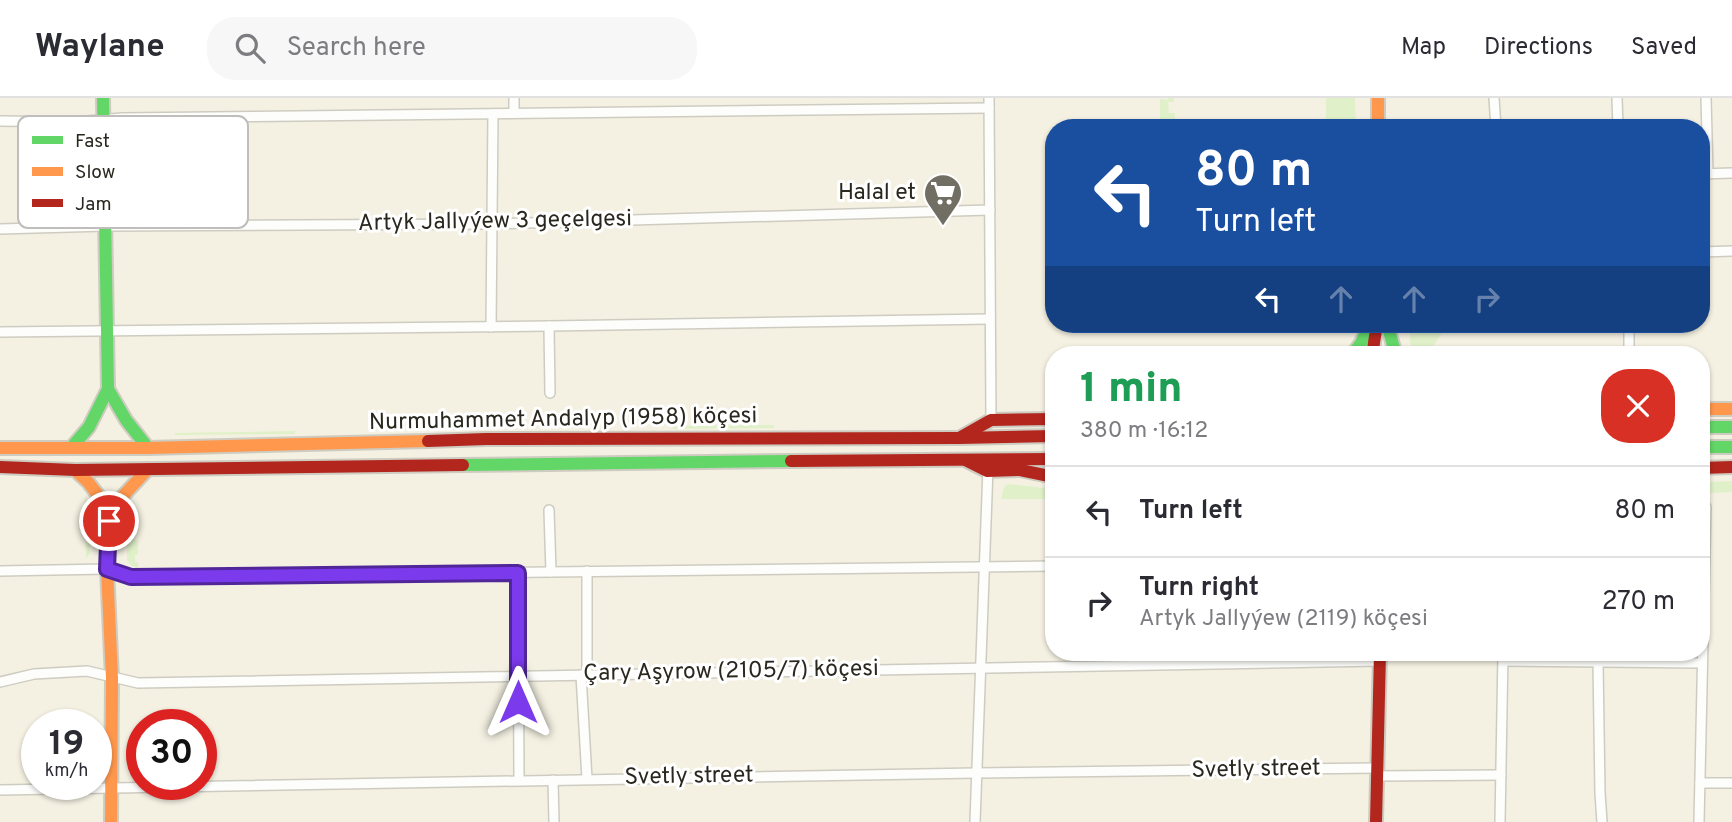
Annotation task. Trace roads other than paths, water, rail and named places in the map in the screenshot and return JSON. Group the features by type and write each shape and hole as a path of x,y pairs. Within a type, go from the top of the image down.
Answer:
{"main road":[{"path":"103,98 104,116"},
{"path":"1378,98 1378,119"},
{"path":"72,447 89,427 108,389 106,228"},
{"path":"108,389 133,432 148,448"},
{"path":"1710,410 1732,409"},
{"path":"959,438 990,420 1045,421"},
{"path":"1021,438 1045,424"},
{"path":"1710,427 1732,427"},
{"name":"Nurmuhammet Andalyp (1958) köçesi","path":"0,448 148,448 486,439 1045,437"},
{"path":"1710,447 1732,447"},
{"name":"Nurmuhammet Andalyp (1958) köçesi","path":"0,467 75,470 962,459 988,465 1045,459"},
{"path":"988,465 1045,475"},
{"path":"1710,468 1732,467"},
{"path":"109,521 122,497 148,469"},
{"path":"75,470 98,495 109,521 107,569 111,709"},
{"path":"1376,822 1380,661"},
{"path":"110,800 111,822"}],"street":[{"path":"514,98 514,113"},
{"path":"1494,98 1495,119"},
{"path":"1617,98 1618,119"},
{"path":"1705,119 1706,98"},
{"path":"248,117 989,103 990,420"},
{"path":"491,327 493,114"},
{"path":"0,121 18,121"},
{"path":"1710,174 1732,173"},
{"name":"Artyk Jallyýew 3 geçelgesi","path":"248,225 493,224 990,210"},
{"name":"Artyk Jallyýew 3 geçelgesi","path":"0,229 35,228"},
{"path":"1710,252 1732,251"},
{"path":"0,332 990,319"},
{"path":"549,326 550,393"},
{"path":"975,822 988,465"},
{"path":"549,510 551,572"},
{"path":"0,571 107,569 131,577 1045,566"},
{"path":"587,571 584,675 587,779"},
{"path":"518,573 519,780"},
{"name":"Çary Aşyrow (2105/7) köçesi","path":"0,682 34,674 87,671 138,682 979,668 1234,661"},
{"path":"1500,822 1503,661"},
{"path":"1579,661 1702,663 1699,822"},
{"path":"1598,662 1602,822"},
{"name":"Svetly street","path":"112,788 976,773 1378,772 1500,775"},
{"path":"553,780 554,822"},
{"path":"1700,783 1732,783"},
{"name":"Svetly street","path":"0,790 21,790"}],"place":[{"name":"Halal et","path":"943,227"}]}
